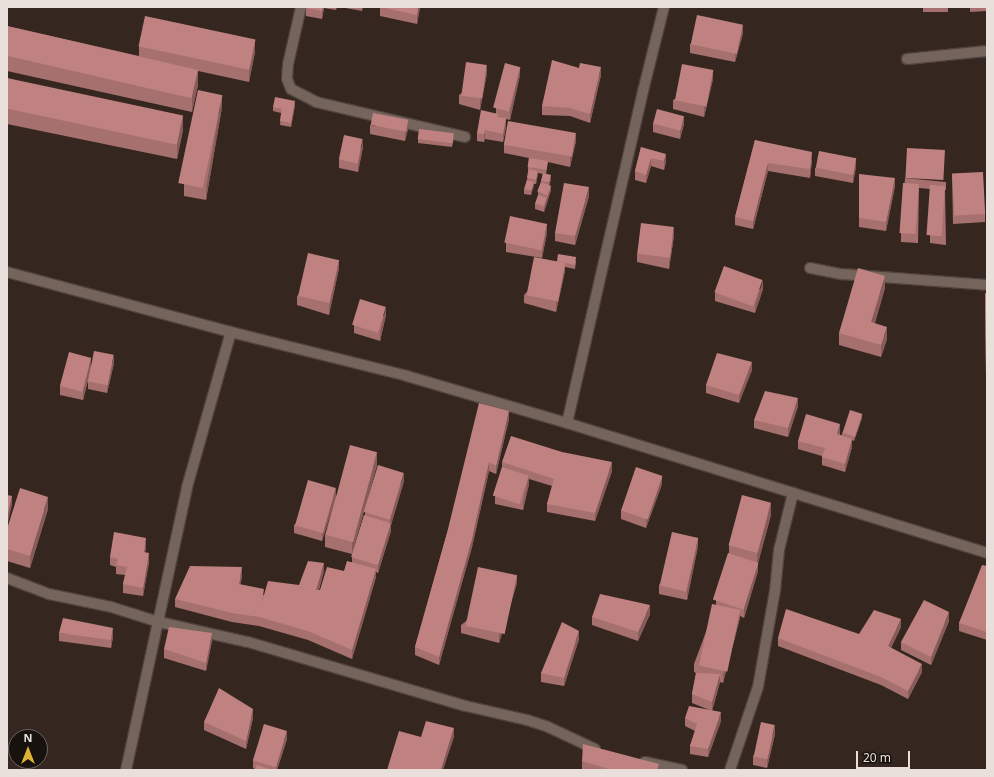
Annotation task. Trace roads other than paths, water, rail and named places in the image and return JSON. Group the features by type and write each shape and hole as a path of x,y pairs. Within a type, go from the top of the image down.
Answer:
{"street":[{"path":"301,7 288,64 287,79 291,89 316,102 465,137"},
{"path":"566,423 664,7"},
{"path":"907,59 987,51"},
{"path":"810,268 842,274 987,285"},
{"path":"7,272 231,332 407,376 566,423 987,553"},
{"path":"126,770 187,487 231,332"},
{"path":"730,770 758,687 775,591 779,550 793,493"},
{"path":"7,578 49,594 111,607 159,622 248,642 466,706 527,720 548,727 602,751"},
{"path":"638,760 682,770"}]}
